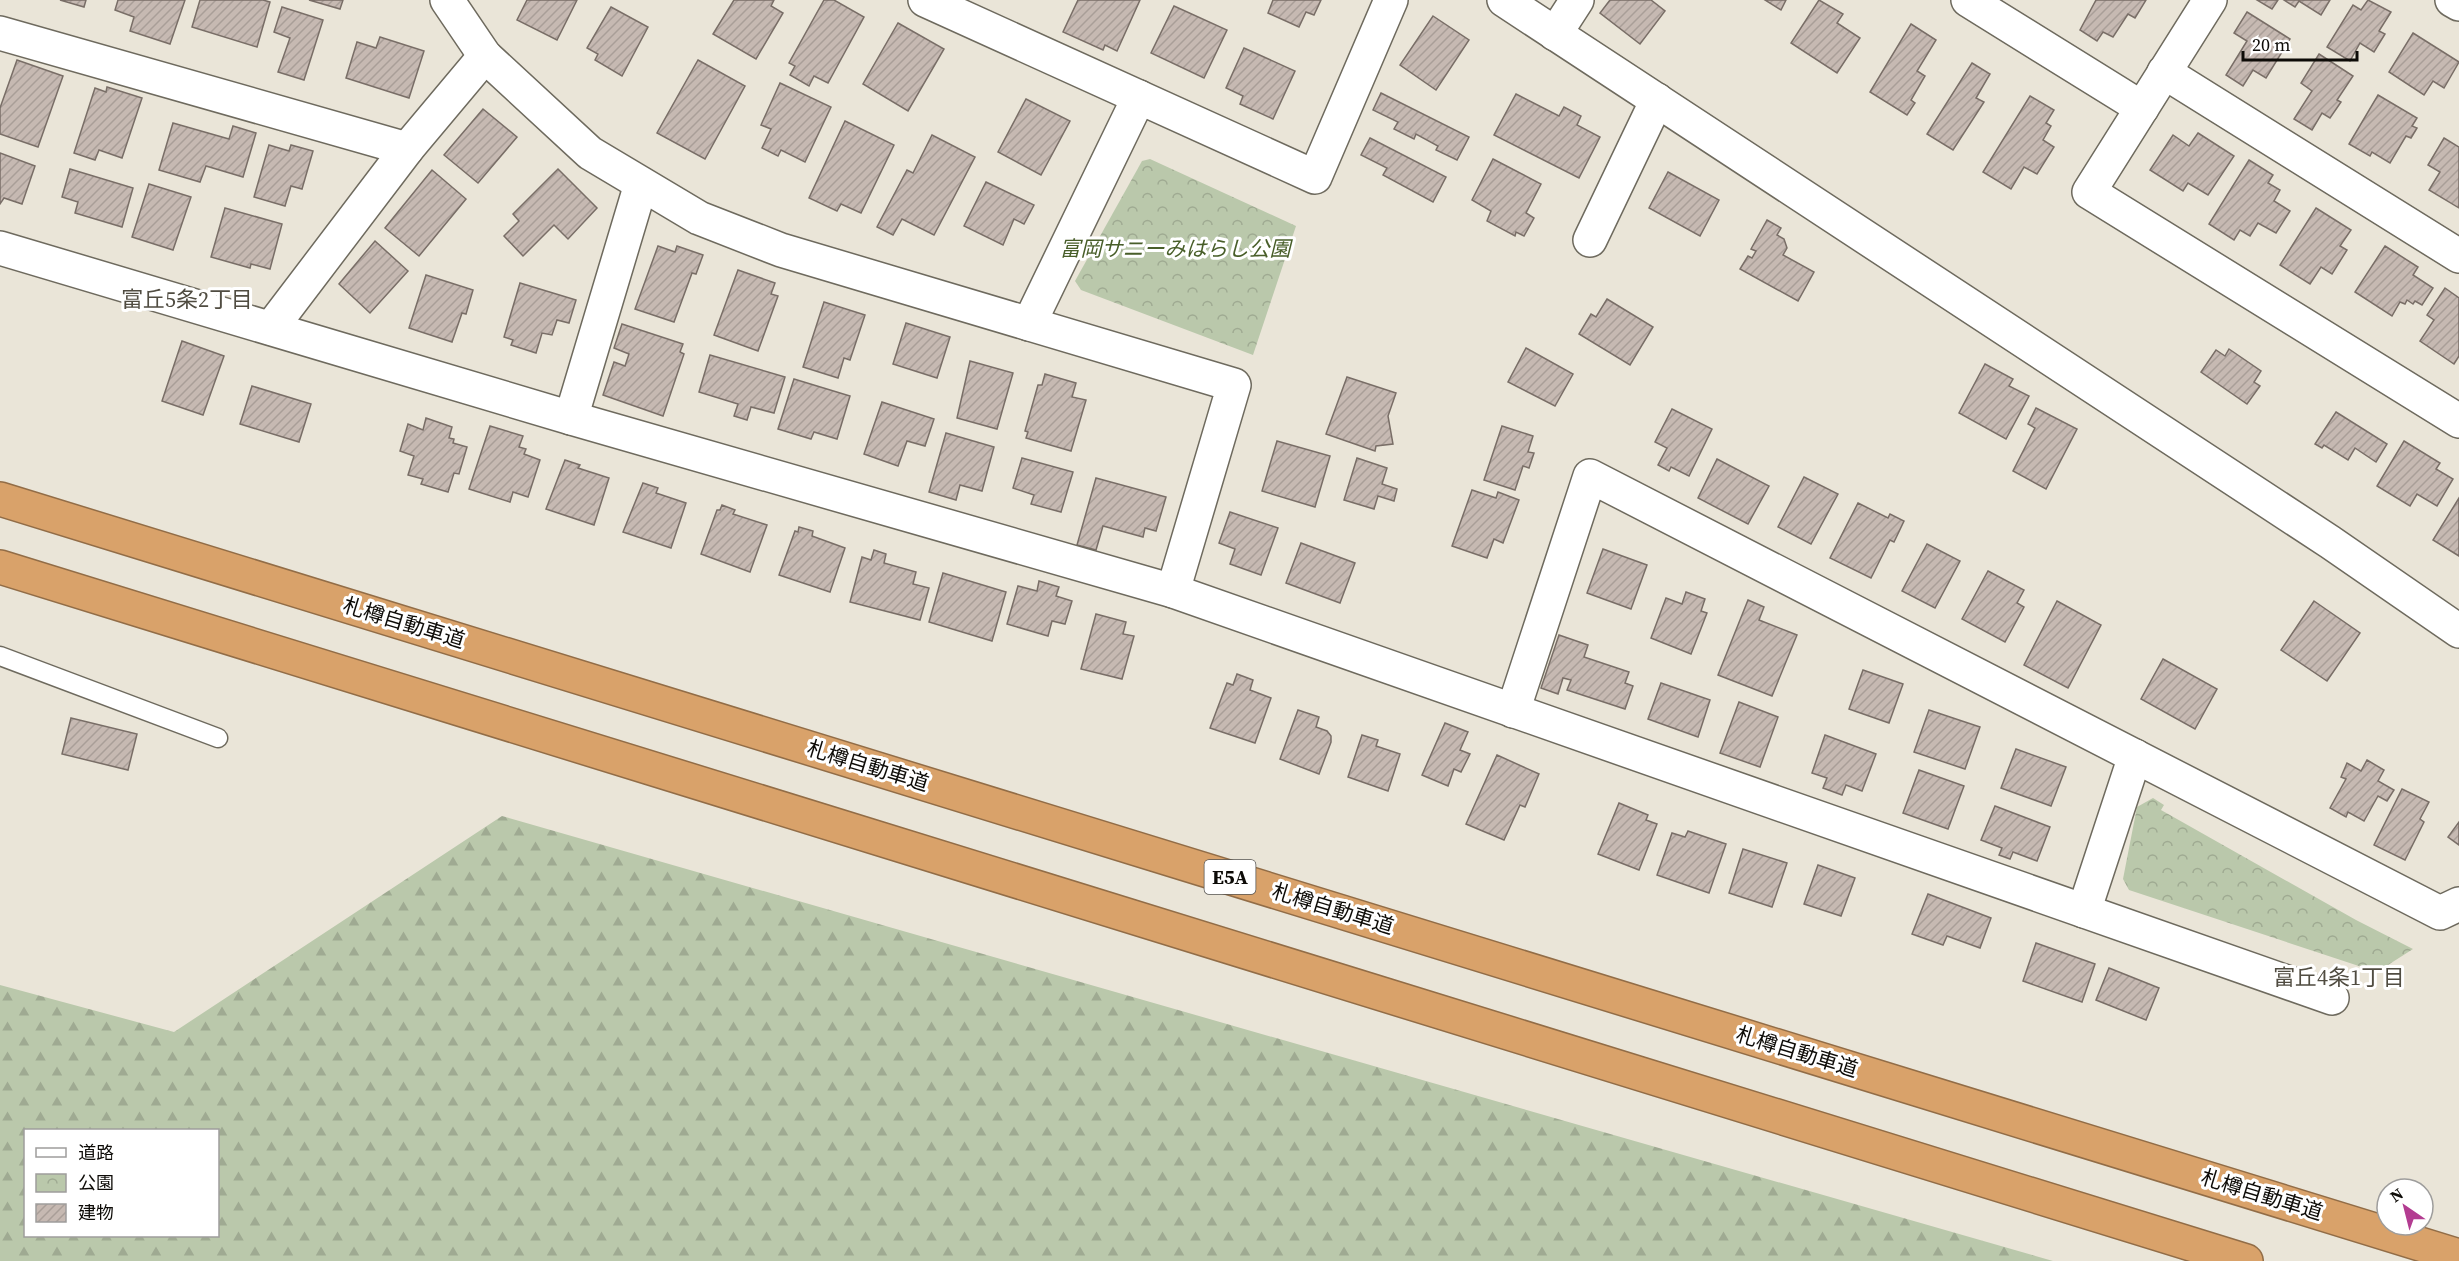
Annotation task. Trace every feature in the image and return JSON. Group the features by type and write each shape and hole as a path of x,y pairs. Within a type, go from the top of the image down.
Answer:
{"highway":[{"name":"札樽自動車道","path":"0,499 2459,1256"},
{"path":"0,567 2246,1261"}],"street":[{"path":"447,0 485,56 590,153 699,218 781,250 1234,385 1173,591"},
{"path":"924,0 1315,177 1391,0"},
{"path":"1504,0 2330,542 2459,631"},
{"path":"1555,34 1577,0"},
{"path":"1968,0 2142,108"},
{"path":"2210,0 2089,192 2459,421"},
{"path":"2452,0 2459,4"},
{"path":"0,33 407,149"},
{"path":"271,328 407,149 485,56"},
{"path":"2164,72 2459,256"},
{"path":"1029,324 1139,97"},
{"path":"1590,240 1657,100"},
{"path":"571,418 641,184"},
{"path":"0,248 571,418 1173,591 2332,998"},
{"path":"1513,711 1590,476 2440,913 2459,903"},
{"path":"2084,911 2135,756"}],"lane":[{"path":"0,656 218,738"}],"green space":[{"name":"富岡サニーみはらし公園","path":"1150,159 1296,226 1253,355 1081,290 1075,281 1142,161"},
{"path":"2153,798 2164,805 2161,810 2356,920 2413,949 2377,972 2129,890 2123,879 2137,807"},
{"path":"502,816 2053,1261 0,1261 0,985 174,1032"}],"building":[{"path":"60,0 86,0 84,7"},
{"path":"118,0 185,0 170,44 130,31 134,17 115,10"},
{"path":"200,0 270,2 257,47 192,27"},
{"path":"309,0 343,0 340,9"},
{"path":"527,0 577,0 557,40 517,20"},
{"path":"734,0 774,0 771,6 783,13 756,59 713,34"},
{"path":"824,0 834,0 864,17 828,83 814,76 809,86 790,75 795,66 789,63"},
{"path":"1078,0 1140,0 1117,51 1105,45 1103,50 1063,32"},
{"path":"1273,0 1321,0 1314,15 1306,12 1299,27 1268,13"},
{"path":"1610,0 1651,0 1665,11 1640,44 1600,13"},
{"path":"1765,0 1786,0 1781,10"},
{"path":"1819,0 1843,14 1837,23 1860,38 1837,73 1791,43"},
{"path":"2096,0 2146,0 2135,18 2128,14 2113,37 2103,32 2097,41 2080,30"},
{"path":"2257,0 2278,0 2272,9"},
{"path":"2284,0 2330,0 2321,15 2299,1 2295,7"},
{"path":"2368,0 2391,12 2379,31 2385,34 2374,52 2360,43 2350,61 2327,47 2353,5 2361,10"},
{"path":"1174,6 1227,30 1204,78 1151,53"},
{"path":"282,7 323,20 304,80 278,72 290,38 274,32"},
{"path":"611,7 648,27 622,76 595,60 598,54 587,48"},
{"path":"2247,12 2290,39 2266,78 2253,70 2243,86 2226,75 2247,41 2234,33"},
{"path":"1433,16 1469,40 1436,90 1400,65"},
{"path":"898,23 944,49 908,111 863,84"},
{"path":"1911,24 1936,40 1917,71 1925,76 1911,100 1915,103 1907,115 1870,92"},
{"path":"2413,33 2459,62 2444,88 2433,81 2424,95 2389,72"},
{"path":"380,37 424,51 409,98 346,78 357,42 376,48"},
{"path":"1244,48 1295,71 1273,119 1240,104 1243,96 1226,88"},
{"path":"2319,54 2353,76 2337,100 2341,102 2330,118 2322,113 2312,130 2294,119 2312,91 2301,83"},
{"path":"17,60 63,76 38,147 0,134 0,108"},
{"path":"698,60 745,86 705,159 657,133"},
{"path":"1972,63 1990,74 1976,98 1984,102 1953,150 1927,134"},
{"path":"780,83 831,107 805,162 781,150 778,156 762,148 771,129 761,125"},
{"path":"107,87 142,98 122,158 99,150 95,160 74,153 95,88 106,92"},
{"path":"1381,93 1469,137 1457,160 1436,150 1438,146 1416,134 1414,139 1394,129 1398,122 1373,110"},
{"path":"1516,94 1559,116 1564,107 1581,116 1577,125 1600,137 1579,178 1494,135"},
{"path":"2378,95 2417,118 2412,126 2417,128 2411,138 2406,136 2390,163 2372,152 2370,156 2349,144"},
{"path":"2030,96 2054,110 2046,123 2051,126 2043,140 2054,147 2037,174 2024,167 2011,189 1983,172"},
{"path":"1026,99 1070,121 1041,175 998,152"},
{"path":"483,109 517,137 478,183 444,155"},
{"path":"845,121 894,145 861,213 841,204 837,211 809,198"},
{"path":"173,123 229,139 233,126 256,133 243,177 206,166 200,182 159,170"},
{"path":"2198,133 2234,156 2208,195 2188,183 2183,191 2150,170 2173,135 2189,146"},
{"path":"932,135 975,157 934,235 902,219 893,235 877,227 907,170 913,173"},
{"path":"1370,138 1446,177 1433,202 1383,175 1387,168 1361,155"},
{"path":"2444,138 2459,147 2459,208 2429,190 2440,172 2428,165"},
{"path":"269,145 289,151 291,145 313,151 302,189 291,186 285,206 254,197"},
{"path":"0,153 35,166 22,204 4,198 0,204"},
{"path":"1493,159 1541,184 1526,213 1534,218 1524,236 1516,232 1515,236 1487,221 1491,211 1472,200"},
{"path":"2249,160 2273,175 2268,183 2280,190 2274,201 2290,211 2276,233 2258,223 2250,236 2240,230 2234,240 2209,224"},
{"path":"70,169 133,188 122,227 75,213 78,202 62,197"},
{"path":"558,169 597,208 568,239 554,225 523,256 504,236 519,221 513,214"},
{"path":"432,170 466,199 419,256 385,228"},
{"path":"1668,172 1719,200 1700,236 1649,208"},
{"path":"986,182 1034,205 1024,224 1014,219 1003,245 964,226"},
{"path":"149,184 191,197 173,250 132,237"},
{"path":"225,208 282,224 270,269 251,264 250,268 211,257"},
{"path":"2316,208 2351,230 2340,246 2347,250 2332,274 2321,267 2310,284 2280,265"},
{"path":"1767,220 1781,228 1777,235 1784,239 1787,248 1783,255 1814,272 1798,301 1740,269 1748,256 1752,258 1756,251 1751,249"},
{"path":"375,241 408,271 370,313 339,284"},
{"path":"658,246 675,252 677,246 703,255 696,274 692,273 674,322 635,309"},
{"path":"2385,246 2418,267 2413,275 2433,288 2422,305 2415,301 2413,304 2407,300 2405,304 2400,302 2392,316 2355,292"},
{"path":"738,270 775,283 771,294 778,296 758,351 714,335"},
{"path":"426,275 473,290 466,314 462,313 452,342 409,328"},
{"path":"520,283 576,300 569,323 557,320 552,335 542,333 536,353 511,345 513,340 504,337"},
{"path":"2445,288 2459,298 2459,356 2454,364 2420,341 2434,320 2427,315"},
{"path":"1607,299 1653,327 1630,365 1579,334 1591,314 1596,317"},
{"path":"824,302 865,315 850,360 844,358 838,378 803,367"},
{"path":"906,323 950,337 937,378 893,364"},
{"path":"622,324 683,344 680,352 684,354 663,416 603,395 614,362 625,366 629,354 614,348"},
{"path":"182,341 224,356 203,415 162,401"},
{"path":"1526,348 1573,374 1555,406 1508,382"},
{"path":"2229,349 2261,371 2254,382 2260,386 2247,404 2201,372 2216,350 2225,356"},
{"path":"710,355 785,377 774,413 751,407 747,420 734,416 738,404 699,392"},
{"path":"970,361 1013,373 997,429 957,418"},
{"path":"1985,364 2013,379 2009,386 2029,396 2006,439 1959,413"},
{"path":"1045,374 1076,383 1072,397 1086,400 1071,451 1026,438 1028,432 1025,431 1038,385 1042,385"},
{"path":"1347,377 1396,393 1388,416 1393,444 1376,446 1375,451 1326,434"},
{"path":"794,379 850,396 837,439 814,432 811,439 778,429"},
{"path":"252,386 311,404 299,442 240,424"},
{"path":"882,402 934,419 925,446 907,441 898,466 864,454"},
{"path":"2036,408 2077,429 2046,489 2013,471 2035,428 2028,424"},
{"path":"1672,409 1712,429 1689,476 1671,467 1669,471 1658,465 1667,448 1655,442"},
{"path":"2336,412 2387,444 2376,462 2355,448 2348,460 2324,445 2322,448 2315,444"},
{"path":"426,418 452,427 449,438 454,439 453,443 467,447 459,474 454,473 448,492 421,484 423,479 408,475 414,456 400,451 408,424 423,430"},
{"path":"490,426 523,436 519,447 526,449 524,454 540,460 528,497 513,492 510,502 469,489"},
{"path":"1502,426 1533,436 1528,452 1534,453 1529,468 1523,466 1515,490 1484,480"},
{"path":"946,433 994,447 982,491 960,485 956,500 929,492"},
{"path":"1277,441 1330,456 1315,507 1262,491"},
{"path":"2404,441 2440,463 2436,469 2453,479 2437,506 2417,494 2410,506 2377,486"},
{"path":"1022,458 1073,472 1061,512 1031,504 1034,495 1013,488"},
{"path":"1357,458 1387,468 1382,484 1397,489 1394,501 1378,496 1374,509 1344,500"},
{"path":"1717,459 1769,486 1748,524 1698,498"},
{"path":"565,460 580,465 578,468 609,478 594,525 546,509"},
{"path":"1804,477 1838,494 1811,544 1778,527"},
{"path":"1096,478 1166,497 1156,531 1145,528 1143,537 1103,526 1096,550 1077,545"},
{"path":"643,483 658,488 656,493 686,503 671,548 623,532"},
{"path":"1472,490 1496,498 1498,492 1519,500 1503,543 1494,539 1487,558 1452,546"},
{"path":"2459,498 2459,556 2433,540"},
{"path":"1858,503 1888,518 1890,514 1904,521 1894,542 1890,540 1871,578 1830,558"},
{"path":"722,505 735,510 733,514 767,525 750,572 701,554 717,510 720,510"},
{"path":"1230,512 1278,528 1261,575 1230,564 1235,549 1219,543"},
{"path":"799,527 813,531 812,536 845,548 830,592 779,575 795,531 798,532"},
{"path":"1301,543 1355,563 1340,603 1286,583"},
{"path":"1927,544 1960,561 1935,608 1902,591"},
{"path":"1603,549 1647,565 1631,609 1587,593"},
{"path":"874,550 886,554 884,563 916,572 913,584 929,588 920,620 850,602 862,557 871,560"},
{"path":"1988,571 2024,590 2017,603 2024,607 2005,642 1962,619"},
{"path":"943,573 1006,592 992,641 929,622"},
{"path":"1039,581 1059,587 1056,596 1072,601 1065,624 1052,621 1048,636 1007,624 1018,586 1037,591"},
{"path":"1686,592 1705,599 1701,611 1707,613 1691,654 1651,638 1666,598 1682,604"},
{"path":"1748,600 1764,607 1759,620 1797,635 1772,696 1718,675"},
{"path":"2057,601 2101,625 2068,688 2024,665"},
{"path":"2314,601 2360,633 2327,681 2281,650"},
{"path":"1096,614 1126,622 1123,634 1134,636 1122,679 1081,669"},
{"path":"1559,635 1588,645 1584,657 1629,672 1625,683 1633,686 1625,709 1567,690 1571,680 1563,678 1558,694 1541,688"},
{"path":"2163,659 2217,689 2195,729 2141,699"},
{"path":"1863,670 1903,684 1889,723 1849,709"},
{"path":"1237,674 1253,680 1250,690 1271,698 1255,743 1210,728 1227,683 1233,685"},
{"path":"1661,683 1710,700 1698,737 1648,719"},
{"path":"1739,702 1778,717 1760,767 1720,753"},
{"path":"1298,710 1319,717 1316,727 1327,731 1331,736 1331,742 1319,774 1280,759"},
{"path":"1929,710 1980,727 1965,769 1914,752"},
{"path":"71,718 137,734 128,770 62,754"},
{"path":"1445,723 1468,732 1460,750 1470,754 1461,772 1454,769 1448,786 1422,775"},
{"path":"1362,735 1378,740 1376,746 1400,754 1388,791 1348,777"},
{"path":"1825,735 1876,754 1862,791 1846,785 1842,795 1823,788 1827,778 1812,773"},
{"path":"2016,749 2066,767 2051,806 2001,788"},
{"path":"1497,755 1539,774 1525,807 1520,805 1504,840 1466,824"},
{"path":"2367,760 2384,770 2378,781 2394,790 2387,801 2378,796 2364,821 2348,812 2346,817 2330,808 2346,779 2341,777 2347,763 2361,771"},
{"path":"1919,770 1964,786 1948,829 1903,813"},
{"path":"2402,789 2429,802 2420,819 2424,822 2405,860 2374,845"},
{"path":"1619,803 1648,815 1646,820 1657,824 1639,870 1598,854"},
{"path":"1995,806 2050,827 2037,861 2013,852 2010,859 1999,855 2002,848 1981,840"},
{"path":"2459,822 2459,845 2448,837"},
{"path":"1688,831 1726,844 1709,893 1657,875 1672,833 1685,837"},
{"path":"1743,849 1787,863 1772,907 1729,893"},
{"path":"1818,865 1855,878 1841,916 1804,904"},
{"path":"1928,894 1991,918 1980,948 1947,936 1943,945 1912,934"},
{"path":"2036,943 2095,964 2082,1002 2023,981"},
{"path":"2109,968 2159,988 2146,1020 2096,1000"}],"district":[{"name":"富丘5条2丁目","path":"187,299"},
{"name":"富丘4条1丁目","path":"2339,977"}]}
